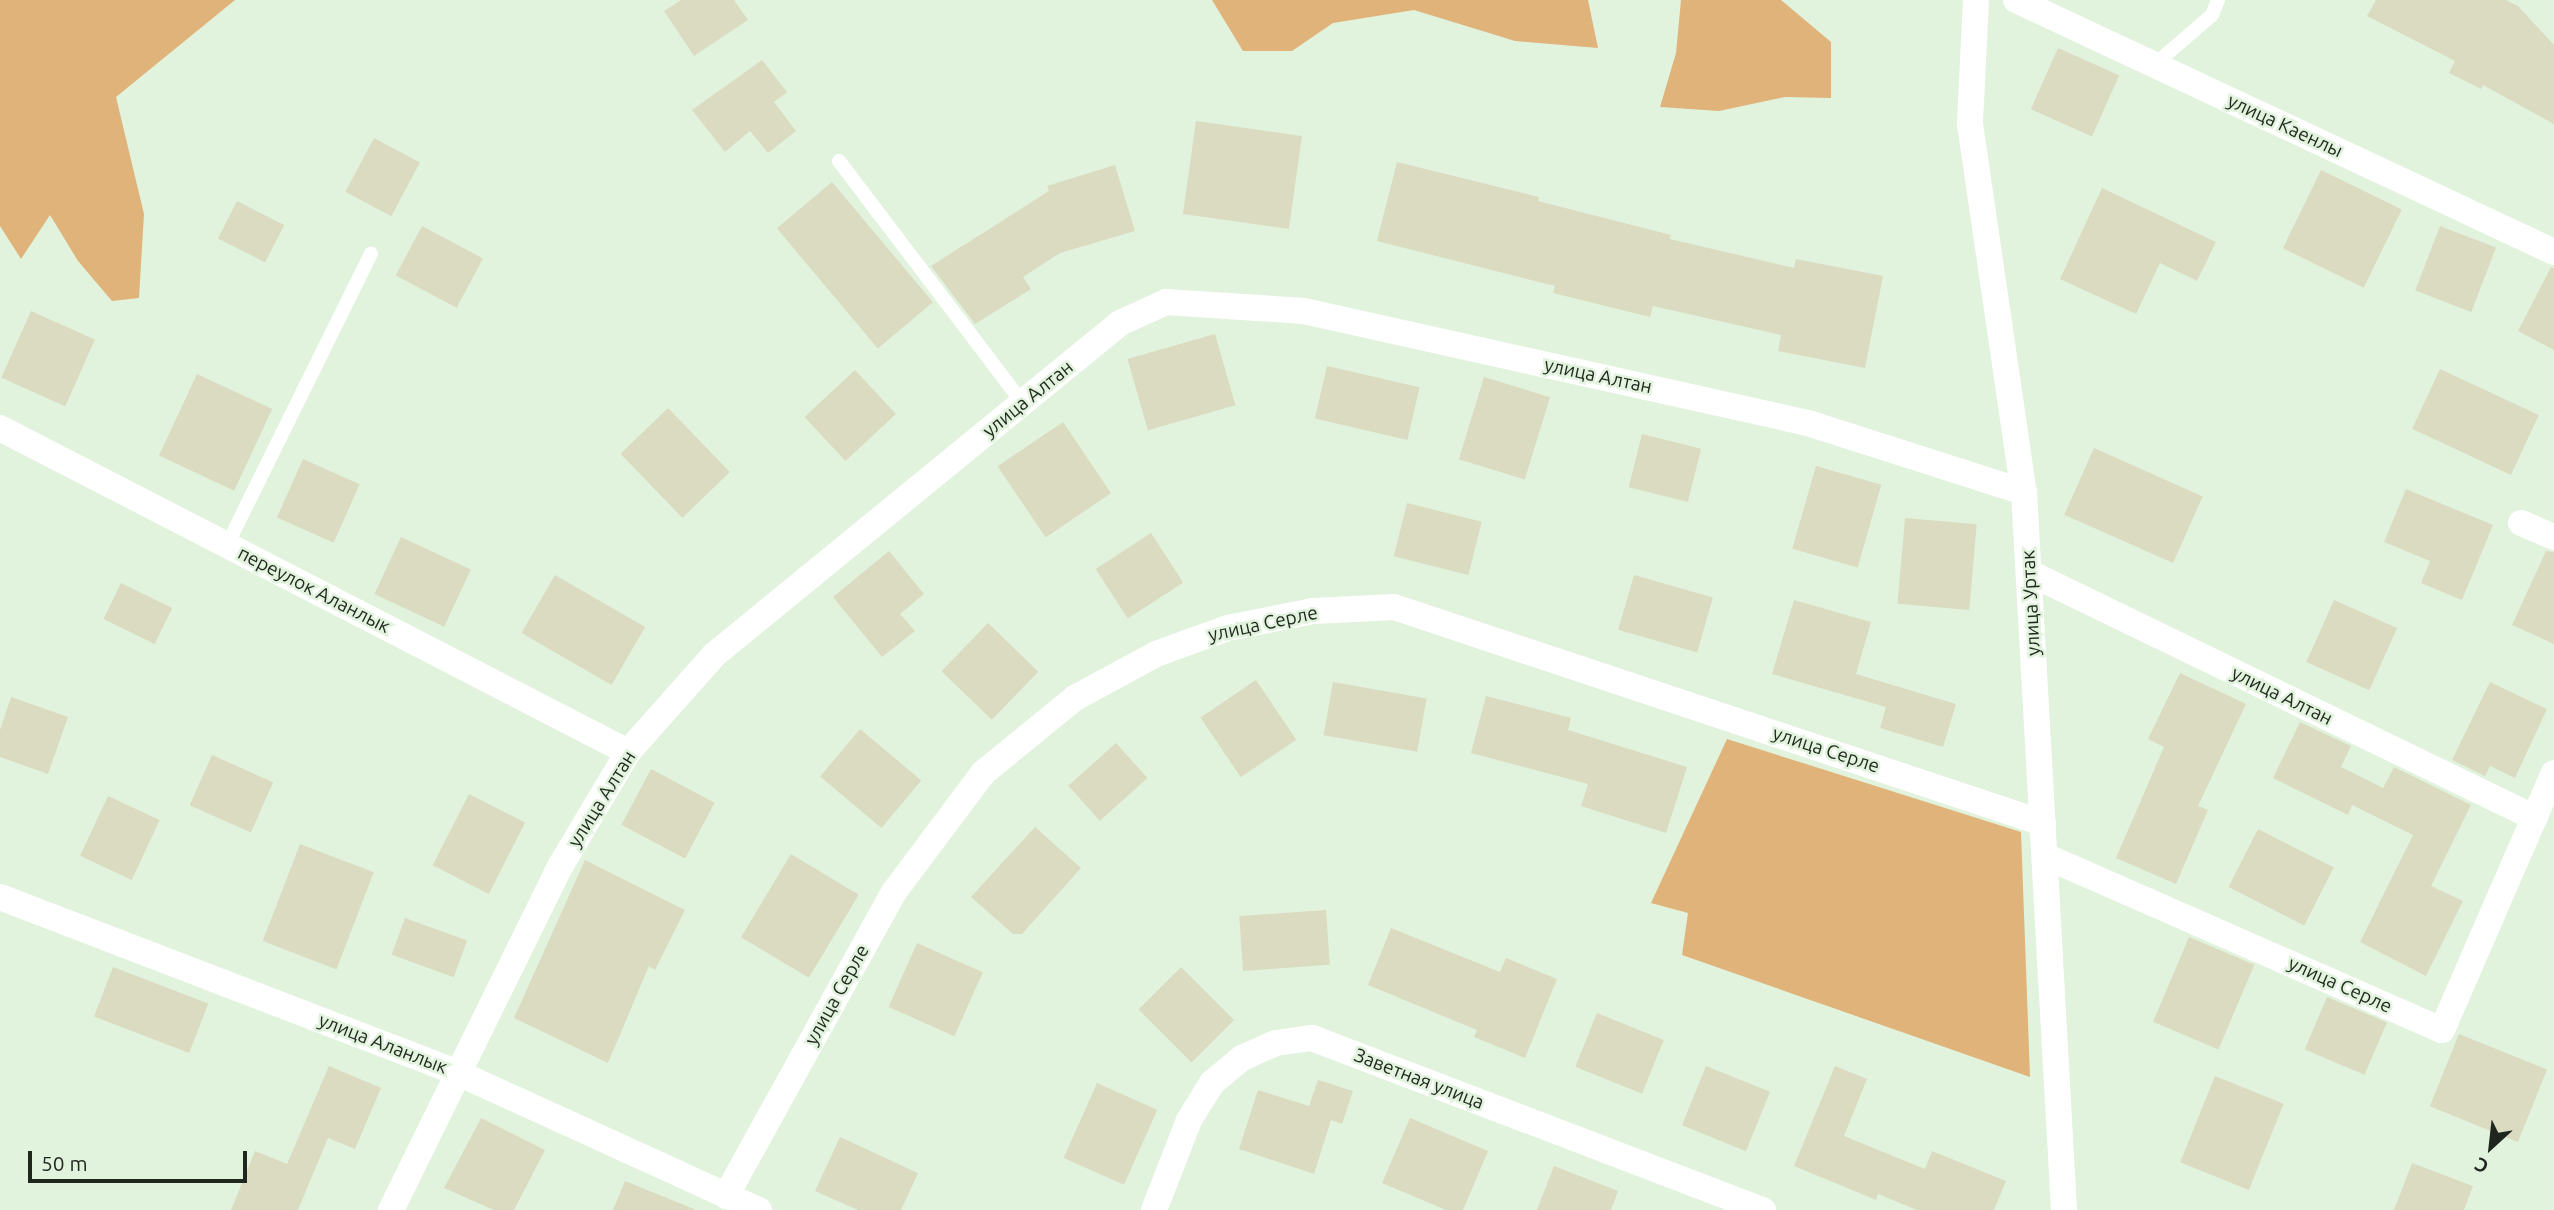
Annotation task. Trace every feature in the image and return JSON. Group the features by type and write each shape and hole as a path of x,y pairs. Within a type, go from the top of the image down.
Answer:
{"street":[{"name":"улица Уртак","path":"1976,0 1970,124 2024,492 2064,1210"},
{"name":"улица Каенлы","path":"2016,0 2554,252"},
{"name":"улица Алтан","path":"391,1210 561,865 628,752 714,655 1120,323 1166,302 1304,311 1808,423 2024,492"},
{"name":"переулок Аланлык","path":"0,428 628,752"},
{"path":"2521,523 2554,537"},
{"name":"улица Алтан","path":"2030,573 2535,818"},
{"name":"улица Серле","path":"726,1196 894,892 983,773 1075,698 1156,654 1228,628 1313,611 1394,607 2043,823"},
{"path":"2535,818 2554,773"},
{"name":"улица Серле","path":"2045,856 2442,1030 2535,818"},
{"name":"улица Аланлык","path":"0,897 458,1073 759,1210"},
{"name":"Заветная улица","path":"1154,1210 1189,1120 1212,1083 1242,1058 1276,1043 1312,1038 1763,1210"}],"lane":[{"path":"2154,65 2212,15 2218,0"},
{"path":"839,161 1023,402"},
{"path":"227,545 371,254"}],"shaded area":[{"path":"0,0 235,0 116,97 144,214 139,298 112,301 78,261 50,215 21,259 0,226"},
{"path":"1212,0 1588,0 1598,48 1515,41 1414,10 1333,23 1292,51 1243,51"},
{"path":"1681,0 1781,0 1831,42 1831,98 1785,97 1719,111 1660,107 1676,53"},
{"path":"1727,739 2021,832 2030,1077 1682,955 1688,913 1651,903"}],"building":[{"path":"681,0 734,0 748,20 694,56 664,11"},
{"path":"2376,0 2506,0 2518,6 2554,45 2554,124 2483,85 2481,89 2449,73 2455,61 2367,16"},
{"path":"2058,48 2119,75 2092,136 2031,109"},
{"path":"762,60 787,92 774,102 796,131 768,153 750,131 725,152 692,110"},
{"path":"1196,121 1302,136 1289,229 1183,214"},
{"path":"374,138 420,162 391,216 345,192"},
{"path":"1397,162 1539,197 1538,201 1671,235 1670,239 1794,268 1796,259 1883,276 1865,368 1778,351 1781,335 1653,306 1650,317 1553,293 1555,286 1377,241"},
{"path":"1115,165 1135,231 1060,253 1023,277 1031,289 975,324 931,266 1049,191 1047,186"},
{"path":"2321,170 2402,209 2364,288 2283,248"},
{"path":"832,182 933,302 878,349 777,228"},
{"path":"2102,188 2216,242 2197,281 2160,263 2136,314 2060,279"},
{"path":"237,201 284,225 265,262 218,238"},
{"path":"422,226 483,258 457,308 396,275"},
{"path":"2440,226 2496,248 2471,312 2415,290"},
{"path":"2551,267 2554,268 2554,350 2518,331"},
{"path":"31,311 95,339 65,406 1,378"},
{"path":"1215,334 1235,405 1148,430 1128,359"},
{"path":"1327,366 1420,387 1407,440 1315,419"},
{"path":"2440,369 2539,415 2511,475 2412,429"},
{"path":"855,370 896,414 845,461 805,417"},
{"path":"197,374 272,409 234,491 159,456"},
{"path":"1484,377 1550,397 1525,479 1459,459"},
{"path":"668,408 730,472 682,518 621,454"},
{"path":"1063,422 1111,493 1046,537 998,466"},
{"path":"1642,434 1701,449 1688,502 1629,487"},
{"path":"2094,448 2203,496 2173,563 2064,515"},
{"path":"303,459 360,484 334,543 277,517"},
{"path":"1816,466 1881,485 1858,567 1792,549"},
{"path":"2406,489 2493,525 2462,600 2421,583 2430,561 2384,542"},
{"path":"1407,503 1482,522 1468,575 1394,556"},
{"path":"1905,518 1977,524 1969,610 1898,604"},
{"path":"1151,533 1183,582 1128,618 1096,569"},
{"path":"401,537 471,570 444,627 374,594"},
{"path":"889,551 924,594 900,614 915,631 882,657 833,597"},
{"path":"2546,551 2554,552 2554,644 2512,625"},
{"path":"555,575 645,627 612,685 522,633"},
{"path":"1634,575 1713,598 1697,652 1618,630"},
{"path":"121,583 172,608 155,644 103,619"},
{"path":"1794,600 1871,622 1856,674 1956,704 1943,747 1880,728 1886,707 1772,674"},
{"path":"2334,600 2397,628 2369,690 2306,662"},
{"path":"988,623 1038,672 992,720 941,671"},
{"path":"2180,673 2246,704 2198,806 2208,810 2176,884 2116,858 2164,747 2148,739"},
{"path":"1256,680 1296,740 1241,777 1200,717"},
{"path":"1333,682 1427,698 1417,752 1324,735"},
{"path":"2490,682 2547,709 2515,778 2490,766 2485,776 2452,760"},
{"path":"1486,696 1571,718 1568,730 1687,767 1666,833 1581,806 1588,784 1471,753"},
{"path":"11,697 68,717 48,774 0,757 0,730"},
{"path":"2300,722 2351,746 2341,767 2383,788 2394,767 2471,805 2431,886 2463,901 2426,976 2360,942 2413,835 2352,805 2348,815 2273,778"},
{"path":"860,729 921,780 881,828 820,776"},
{"path":"1116,743 1147,778 1100,821 1068,786"},
{"path":"212,755 273,782 251,832 190,805"},
{"path":"651,769 715,803 685,858 621,825"},
{"path":"469,794 525,823 489,894 433,865"},
{"path":"108,796 160,820 132,880 80,856"},
{"path":"1035,827 1081,868 1022,934 1013,934 971,897"},
{"path":"2258,829 2334,868 2304,926 2228,887"},
{"path":"300,844 374,872 336,969 263,941"},
{"path":"791,854 859,895 809,978 741,937"},
{"path":"585,860 685,910 655,970 649,966 608,1063 514,1018"},
{"path":"1326,910 1330,965 1243,971 1239,916"},
{"path":"405,918 467,941 454,977 392,955"},
{"path":"1391,928 1500,972 1506,958 1557,979 1525,1058 1474,1037 1477,1030 1368,985"},
{"path":"2189,937 2254,965 2218,1049 2153,1022"},
{"path":"917,943 983,972 954,1036 889,1007"},
{"path":"113,967 208,1004 189,1053 94,1016"},
{"path":"1181,967 1234,1020 1192,1062 1139,1009"},
{"path":"2327,997 2387,1022 2365,1075 2305,1049"},
{"path":"1597,1013 1664,1040 1642,1094 1575,1067"},
{"path":"2459,1034 2547,1070 2518,1142 2430,1106"},
{"path":"329,1066 381,1088 355,1149 328,1138 298,1210 231,1210 255,1151 287,1164"},
{"path":"1706,1066 1770,1092 1746,1151 1682,1125"},
{"path":"1835,1066 1867,1079 1844,1136 1925,1169 1932,1151 2006,1181 1994,1210 1917,1210 1878,1194 1876,1200 1794,1166"},
{"path":"2215,1076 2284,1104 2249,1190 2180,1162"},
{"path":"1318,1080 1353,1091 1342,1124 1331,1120 1314,1174 1239,1149 1258,1090 1309,1106"},
{"path":"1097,1083 1157,1110 1124,1185 1064,1158"},
{"path":"481,1118 545,1150 514,1210 494,1210 444,1188"},
{"path":"1410,1118 1488,1151 1463,1210 1446,1210 1382,1183"},
{"path":"840,1137 918,1173 901,1210 858,1210 815,1191"},
{"path":"2412,1163 2473,1186 2464,1210 2394,1210"},
{"path":"1554,1166 1618,1191 1611,1210 1537,1210"},
{"path":"625,1181 694,1209 694,1210 613,1210"}]}
